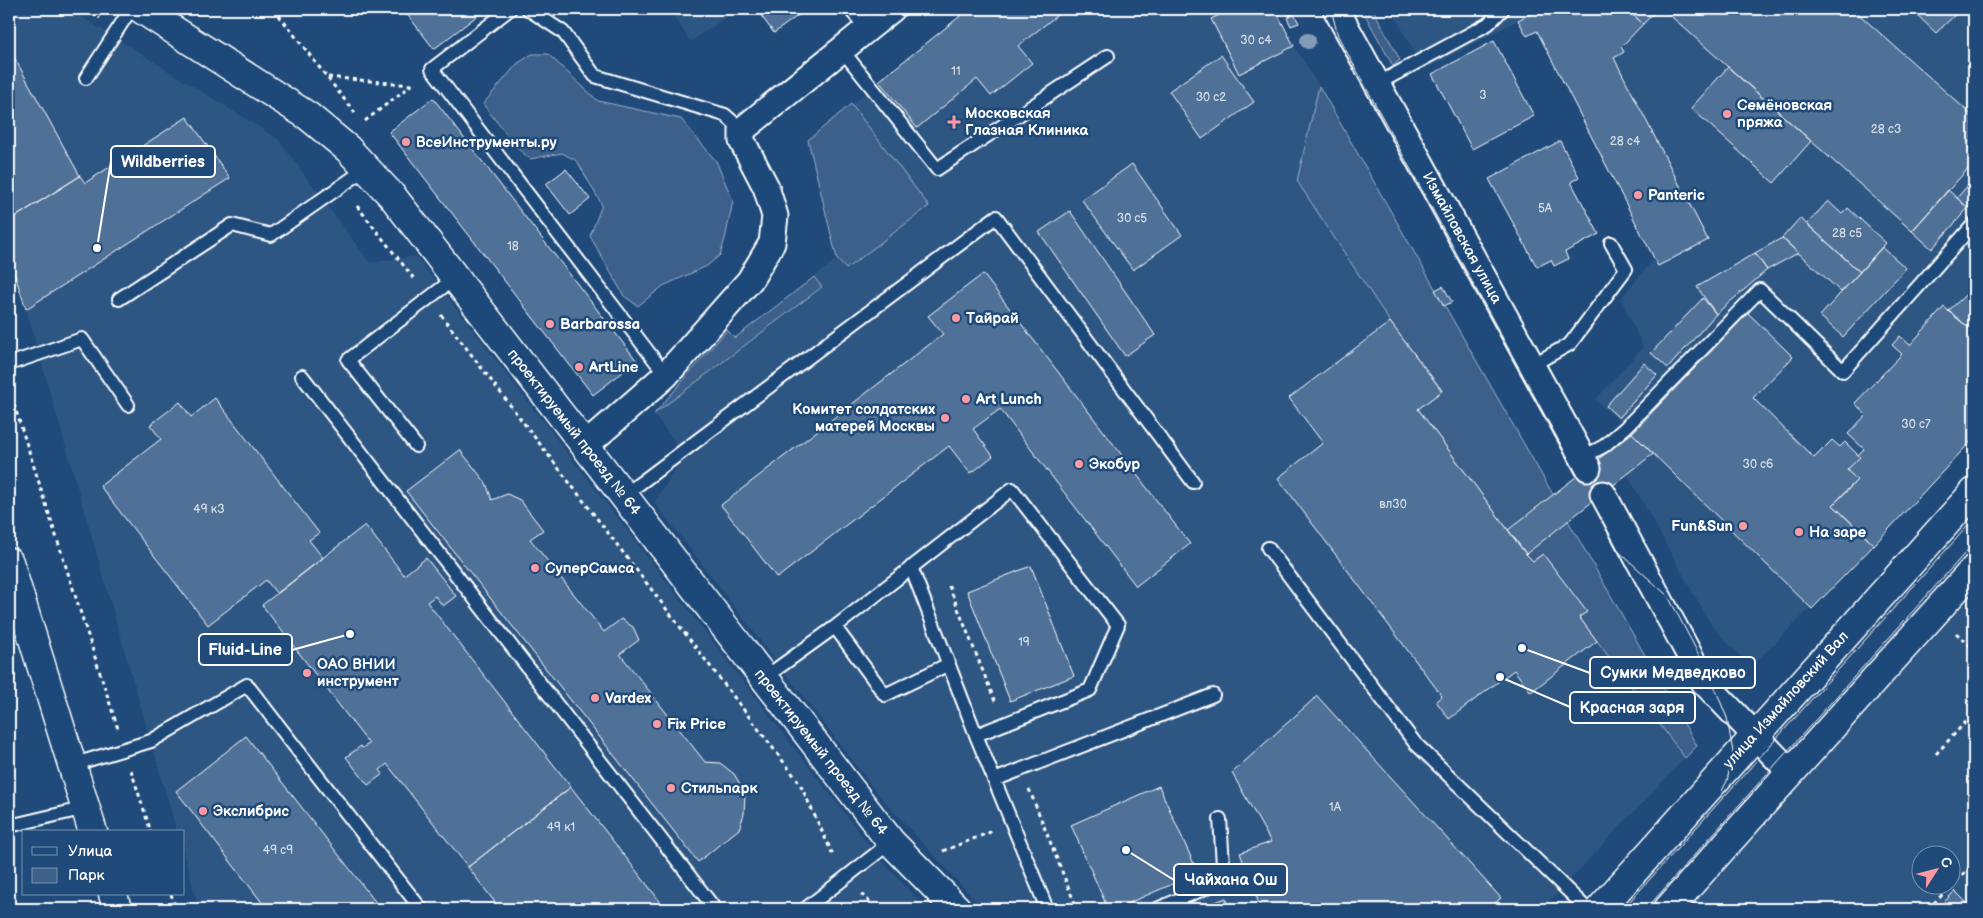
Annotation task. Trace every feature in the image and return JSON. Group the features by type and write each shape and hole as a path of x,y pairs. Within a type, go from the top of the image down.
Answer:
{"main road":[{"name":"проектируемый проезд № 64","path":"141,9 308,116 348,149 367,168 455,278 890,842 957,909"},
{"name":"улица Измайловский Вал","path":"1600,909 1754,735 1974,492"},
{"path":"9,562 89,820"},
{"path":"1668,909 1974,569"},
{"path":"114,896 117,909"}],"street":[{"path":"585,446 666,375 750,280 772,243 775,216 766,187 742,141 742,130 892,9"},
{"name":"Измайловская улица","path":"1336,9 1585,462"},
{"path":"1603,494 1704,682 1791,773"}],"lane":[{"path":"86,78 131,9"},
{"path":"510,9 432,69 666,375"},
{"path":"528,9 562,32 595,76 725,115 742,130"},
{"path":"850,9 867,29"},
{"path":"1377,84 1488,24 1503,9"},
{"path":"842,50 937,169 1108,56"},
{"path":"120,299 232,225 271,235 367,168"},
{"path":"623,496 996,217 1193,482"},
{"path":"1585,462 1626,427 1760,290 1843,371 1974,224"},
{"path":"1532,365 1570,344 1626,270 1610,242"},
{"path":"416,446 348,360 455,278"},
{"path":"9,364 82,339 128,405"},
{"path":"302,376 715,909"},
{"path":"764,678 835,627 1012,489 1118,625 1090,690 976,735"},
{"path":"1268,548 1415,743 1587,909"},
{"path":"911,567 976,735 1047,909"},
{"path":"835,627 885,694 949,664"},
{"path":"72,765 151,741 247,685 420,909"},
{"path":"994,780 1213,695"},
{"path":"1157,909 1224,880 1220,819"},
{"path":"9,826 89,820"},
{"path":"805,909 890,842"}],"path":[{"path":"85,9 118,29"},
{"path":"274,9 355,114"},
{"path":"1289,16 1300,9"},
{"path":"365,121 432,69"},
{"path":"328,77 412,85"},
{"path":"341,186 799,782 844,878 878,909"},
{"path":"9,389 150,830"},
{"path":"1953,630 1974,649"},
{"path":"1936,754 1974,713"},
{"path":"1928,909 1974,863"},
{"path":"172,896 176,909"}],"shaded area":[{"path":"9,9 69,9 278,139 370,263 416,256 876,854 926,909 199,909 185,859 185,830 176,830 26,309 9,257"},
{"path":"669,9 737,9 691,42"},
{"path":"969,9 1275,9 1294,46 1319,86 1297,181 1390,322 1442,391 1533,561 1543,554 1587,612 1580,618 1685,758 1542,909 983,909 877,793 654,502 685,456 654,414 822,288 814,277 837,259 808,140"},
{"path":"1391,9 1974,9 1974,438 1874,545 1751,667 1711,625 1612,447 1631,431 1595,400 1643,347 1621,299 1654,258 1537,31 1527,36 1518,20 1424,70"},
{"path":"1974,594 1974,909 1684,909 1806,775"},
{"path":"9,881 15,909 9,909"}],"green space":[{"path":"1362,9 1373,9 1400,60 1393,66"},
{"path":"532,54 548,54 598,101 681,119 716,161 733,201 720,255 707,266 663,286 638,306 624,296 590,236 602,205 577,161 562,153 530,159 516,147 483,104 517,64"},
{"path":"1319,86 1697,746 1685,758 1579,617 1586,612 1543,554 1533,561 1526,554 1418,409 1442,390 1390,322 1297,181"},
{"path":"851,104 929,206 846,269 837,259 808,140"},
{"path":"814,277 822,287 654,414 727,330 735,338"}],"building":[{"path":"403,9 486,9 434,49"},
{"path":"756,9 807,9 774,33"},
{"path":"969,9 1065,9 1018,46 1032,63 991,96 977,79 917,128 879,81"},
{"path":"1231,9 1275,9 1294,46 1239,74 1211,19"},
{"path":"1540,9 1627,9 1643,24 1621,47 1624,52 1614,58 1708,240 1658,266 1537,31 1527,36 1518,20"},
{"path":"1627,9 1658,9 1643,24"},
{"path":"1663,9 1853,9 1974,117 1974,162 1912,231"},
{"path":"1911,9 1959,9 1936,33"},
{"path":"1294,14 1299,23 1291,26 1287,18"},
{"path":"1494,41 1534,116 1472,149 1432,74"},
{"path":"9,48 80,176 9,221"},
{"path":"1221,55 1254,102 1202,139 1169,91"},
{"path":"1728,67 1811,141 1774,183 1691,108"},
{"path":"433,98 637,361 593,395 389,132"},
{"path":"187,117 230,178 26,309 9,257 9,221 80,176 85,183"},
{"path":"1560,141 1579,177 1571,182 1599,234 1565,252 1568,259 1554,266 1551,260 1537,267 1489,179"},
{"path":"1132,164 1182,235 1133,270 1082,200"},
{"path":"566,169 590,199 570,215 546,184"},
{"path":"1974,178 1974,201 1968,208 1957,198"},
{"path":"1948,190 1968,208 1932,249 1912,231"},
{"path":"1828,201 1842,214 1848,208 1886,243 1860,272 1807,224"},
{"path":"1070,211 1155,335 1125,356 1039,232"},
{"path":"1800,218 1860,272 1841,292 1782,238"},
{"path":"1782,238 1798,253 1767,270 1755,253"},
{"path":"1882,247 1906,268 1843,337 1820,316"},
{"path":"1755,253 1767,270 1716,314 1697,287"},
{"path":"983,274 1190,544 1136,586 1000,409 973,429 993,456 974,471 970,473 949,446 777,578 721,505 943,334 928,316"},
{"path":"1443,286 1452,302 1444,306 1435,290"},
{"path":"1974,287 1974,332 1948,311"},
{"path":"1703,298 1716,314 1668,368 1651,353"},
{"path":"1944,307 1974,332 1974,438 1874,545 1833,505 1857,480 1847,470 1860,457 1858,455 1864,449 1848,434 1866,415 1855,403 1902,354 1892,345 1900,336 1910,345"},
{"path":"1748,313 1793,357 1753,398 1814,458 1832,440 1840,447 1845,442 1860,457 1847,470 1857,480 1833,505 1874,545 1812,609 1632,433"},
{"path":"1390,322 1442,391 1418,409 1526,554 1533,561 1543,554 1587,612 1579,617 1597,641 1531,692 1514,670 1449,719 1436,701 1442,696 1278,478 1323,443 1289,398"},
{"path":"1644,363 1657,375 1619,418 1606,406"},
{"path":"215,398 319,533 309,540 323,558 277,594 266,580 208,625 100,486 161,439 150,425 180,402 191,417"},
{"path":"1632,433 1653,454 1526,554 1508,530"},
{"path":"460,450 486,483 492,500 507,494 520,500 543,530 530,539 604,632 621,619 633,627 639,640 620,654 705,762 720,763 734,774 745,792 744,814 739,829 698,862 406,491"},
{"path":"365,525 404,575 426,558 456,596 443,606 435,596 427,602 571,787 468,867 387,764 380,770 383,774 368,785 346,757 361,746 362,748 369,744 262,605"},
{"path":"1031,566 1074,676 1010,701 967,591"},
{"path":"1317,696 1501,898 1488,909 1261,909 1240,853 1271,842 1232,773"},
{"path":"246,736 381,909 267,909 176,791"},
{"path":"1159,786 1198,873 1115,909 1108,909 1071,825"},
{"path":"571,787 666,909 500,909 468,867"},
{"path":"1950,896 1960,896 1973,909 1937,909"},
{"path":"1226,898 1231,909 1196,909"}],"tram line":[{"path":"1331,9 1338,36 1578,476"},
{"path":"1592,502 1617,550 1668,596 1711,678 1727,718 1733,752 1727,781 1722,791"},
{"path":"1623,909 1974,519"},
{"path":"1646,909 1974,543"}],"place":[{"name":"Семёновская пряжа","path":"1727,114"},
{"name":"Московская Глазная Клиника","path":"954,122"},
{"name":"ВсеИнструменты.ру","path":"406,142"},
{"name":"Panteric","path":"1638,195"},
{"name":"Wildberries","path":"97,248"},
{"name":"Тайрай","path":"956,318"},
{"name":"Barbarossa","path":"550,324"},
{"name":"ArtLine","path":"579,367"},
{"name":"Art Lunch","path":"966,399"},
{"name":"Комитет солдатских матерей Москвы","path":"945,418"},
{"name":"Экобур","path":"1079,464"},
{"name":"Fun&Sun","path":"1743,526"},
{"name":"На заре","path":"1799,532"},
{"name":"СуперСамса","path":"535,568"},
{"name":"Fluid-Line","path":"350,634"},
{"name":"Сумки Медведково","path":"1522,648"},
{"name":"ОАО ВНИИ инструмент","path":"307,673"},
{"name":"Красная заря","path":"1500,677"},
{"name":"Vardex","path":"595,698"},
{"name":"Fix Price","path":"657,724"},
{"name":"Стильпарк","path":"671,788"},
{"name":"Экслибрис","path":"203,811"},
{"name":"Чайхана Ош","path":"1126,850"}]}
